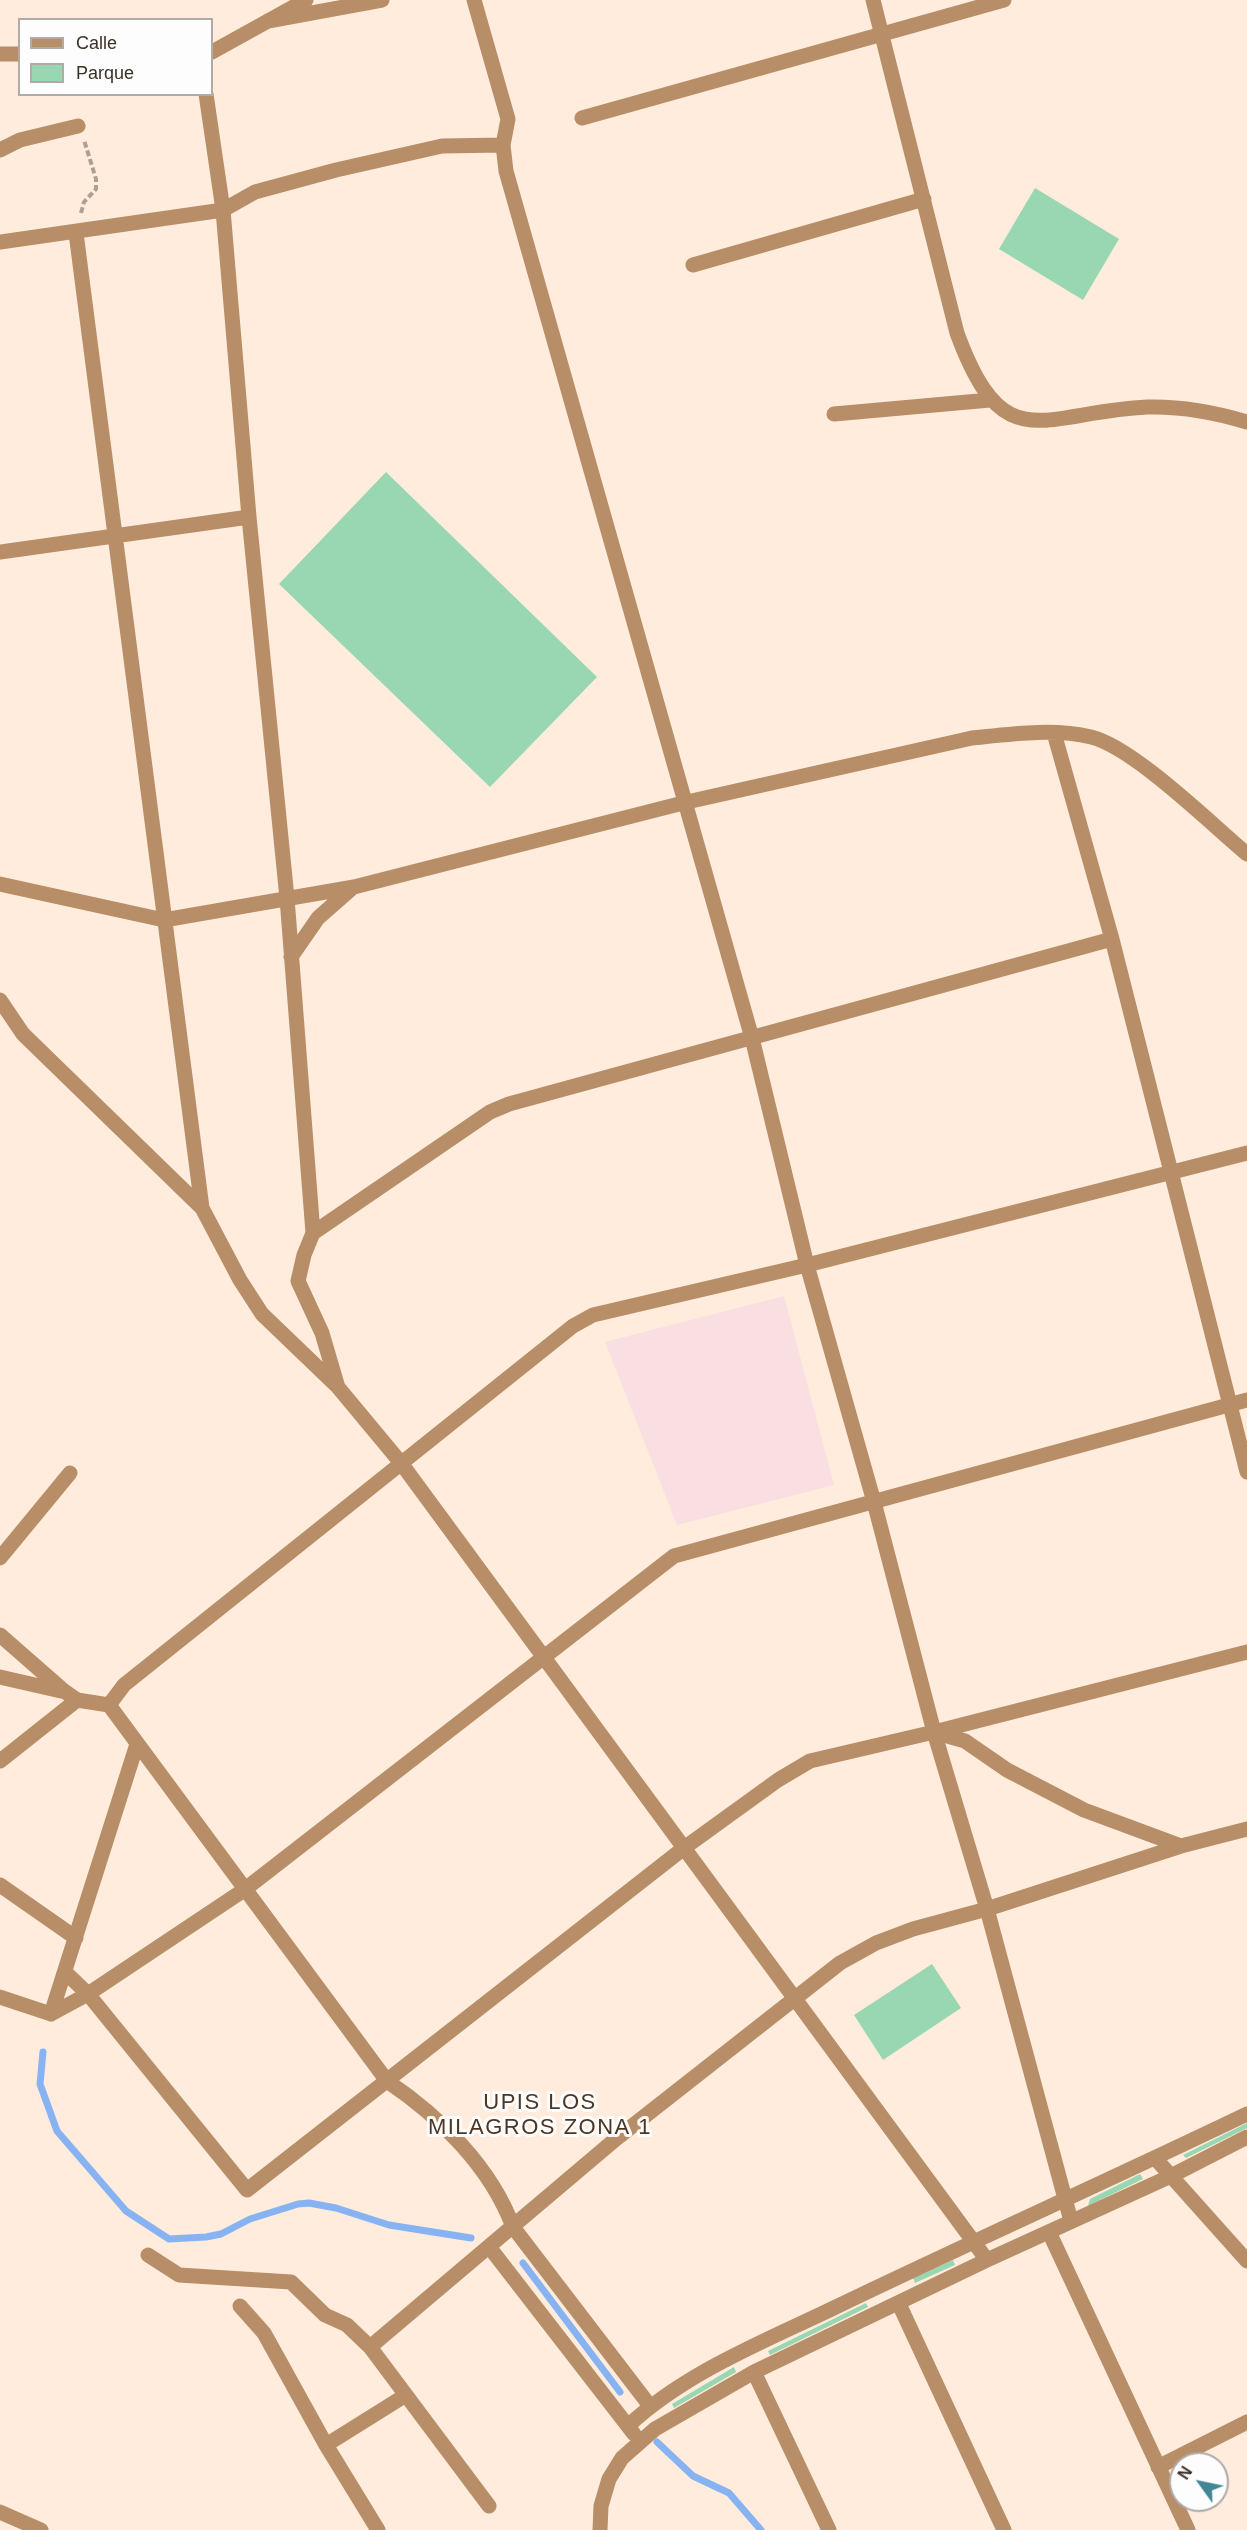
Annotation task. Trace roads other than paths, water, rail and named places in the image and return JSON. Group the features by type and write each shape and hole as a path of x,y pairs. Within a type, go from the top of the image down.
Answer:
{"street":[{"path":"213,51 306,0"},
{"path":"268,21 382,0"},
{"path":"474,0 508,119 503,145 506,171 687,802 752,1038 807,1265 874,1502 934,1732 987,1909 1071,2221"},
{"path":"873,0 957,333 970,367 990,400 1022,420 1038,422 1148,407 1200,409 1247,422"},
{"path":"582,118 1004,0"},
{"path":"0,54 18,54"},
{"path":"206,96 224,210 249,518 287,898 314,1233 304,1255 298,1281 322,1333 337,1386"},
{"path":"0,150 20,140 78,126"},
{"path":"0,242 224,210 255,192 336,170 442,146 503,145"},
{"path":"693,265 924,200"},
{"path":"76,232 202,1208"},
{"path":"834,414 990,400"},
{"path":"0,552 249,518"},
{"path":"1054,733 1112,939 1247,1472"},
{"path":"0,884 164,920 354,887 687,802 972,738 1054,733 1091,737 1121,749 1247,854"},
{"path":"291,957 318,918 354,887"},
{"path":"314,1233 490,1112 509,1104 1112,939"},
{"path":"0,1000 23,1034 202,1208 240,1280 262,1314 337,1386 400,1463 987,2260"},
{"path":"109,1706 124,1685 573,1326 592,1315 807,1265 1247,1153"},
{"path":"0,1997 51,2014 88,1994 244,1890 674,1556 1247,1400"},
{"path":"0,1558 70,1473"},
{"path":"0,1635 70,1695"},
{"path":"65,1972 88,1994 247,2190 684,1848 778,1780 810,1761 934,1732 1247,1652"},
{"path":"0,1677 109,1706 387,2081 421,2104 482,2171 503,2200 513,2227 650,2406"},
{"path":"0,1761 70,1695"},
{"path":"934,1732 965,1741 1007,1770 1084,1810 1181,1846"},
{"path":"51,2014 137,1744"},
{"path":"370,2347 490,2248 617,2138 840,1963 876,1943 914,1929 987,1909 1181,1846 1247,1829"},
{"path":"0,1885 76,1938"},
{"path":"628,2426 650,2406 694,2378 745,2351 972,2241 1065,2201 1247,2114"},
{"path":"600,2530 601,2506 609,2479 622,2458 655,2429 754,2372 987,2260 1170,2176 1247,2137"},
{"path":"1155,2158 1247,2261"},
{"path":"1049,2232 1188,2530"},
{"path":"490,2248 639,2441"},
{"path":"148,2255 179,2275 291,2282 326,2315 347,2325 370,2347 489,2506"},
{"path":"899,2304 1004,2530"},
{"path":"240,2306 264,2333 326,2445 378,2530"},
{"path":"754,2372 829,2530"},
{"path":"326,2445 406,2395"},
{"path":"1158,2467 1247,2422"},
{"path":"0,2512 41,2530"}],"waterway":[{"path":"43,2052 40,2084 57,2131 126,2211 169,2239 221,2234 250,2219 298,2204 309,2203 336,2208 389,2225 471,2238"},
{"path":"523,2263 620,2392"},
{"path":"657,2442 693,2476 729,2493 761,2530"}],"district":[{"name":"UPIS LOS MILAGROS ZONA 1","path":"540,2116"}]}
